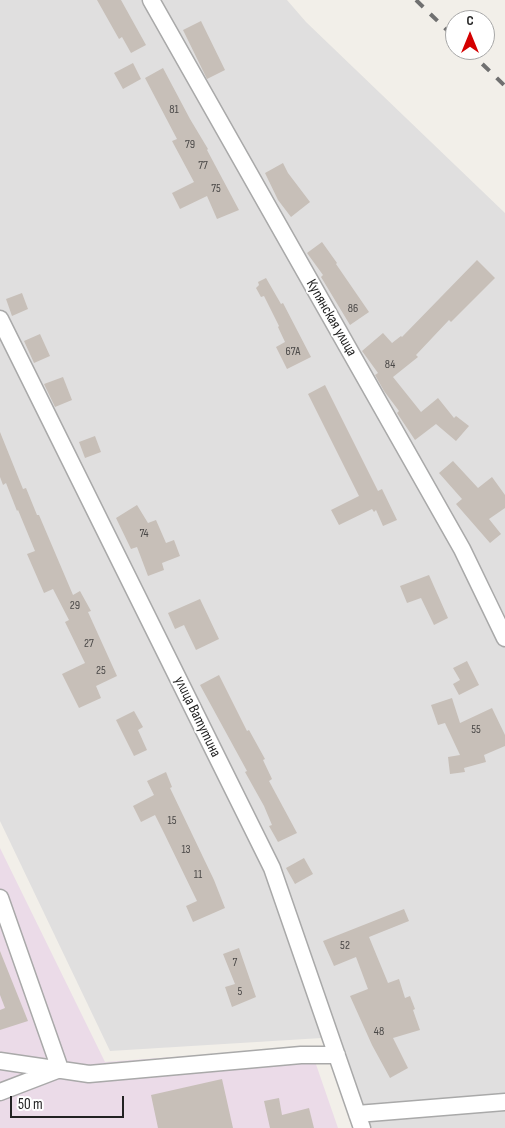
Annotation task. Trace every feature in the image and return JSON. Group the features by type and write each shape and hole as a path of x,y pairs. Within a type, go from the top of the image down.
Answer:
{"street":[{"name":"Купянская улица","path":"151,0 462,549 505,638"},
{"name":"улица Ватутина","path":"0,320 272,868 360,1121"},
{"path":"0,898 60,1070"},
{"path":"0,1061 88,1074 301,1055 337,1055"},
{"path":"0,1092 60,1070"},
{"path":"360,1121 505,1102"}],"shaded area":[{"path":"0,0 287,0 306,22 505,213 505,1128 369,1128 338,1037 110,1051 0,821"},
{"path":"0,848 105,1062 310,1047 338,1128 0,1128"}],"building":[{"path":"97,0 121,0 146,45 131,53 122,37 119,39"},
{"path":"201,21 225,70 207,79 183,30"},
{"path":"133,63 141,79 123,89 114,73"},
{"path":"163,68 239,210 217,219 207,196 180,209 172,193 194,182 172,141 177,139 145,78"},
{"path":"283,163 288,173 310,202 291,217 278,200 265,173"},
{"path":"322,242 369,312 350,325 321,277 323,275 307,253"},
{"path":"477,260 495,278 451,322 449,320 416,355 418,357 393,377 421,412 438,398 454,418 456,416 469,426 456,441 436,424 415,440 397,413 399,411 375,375 378,373 362,351 383,333 392,343 402,337"},
{"path":"266,278 281,304 283,303 311,357 287,369 276,347 285,342 279,326 264,296 261,297 256,288 259,285 258,282"},
{"path":"22,293 28,309 12,316 6,299"},
{"path":"40,334 50,356 34,363 24,341"},
{"path":"63,377 72,400 55,407 44,384"},
{"path":"325,385 378,491 382,489 397,520 383,526 376,510 374,512 372,509 339,525 331,510 359,496 308,394"},
{"path":"0,432 23,489 26,488 37,515 39,515 73,595 80,591 91,611 88,612 117,676 96,686 101,698 79,708 62,674 85,663 65,622 69,620 53,589 44,593 27,554 35,551 6,483 3,485 0,477"},
{"path":"95,436 101,452 85,458 79,442"},
{"path":"453,461 478,488 492,477 505,495 505,508 489,519 501,534 490,543 456,504 462,499 439,473"},
{"path":"137,505 148,523 156,520 166,543 174,540 180,556 162,563 164,570 148,576 137,547 131,549 116,518"},
{"path":"429,575 448,618 434,625 421,598 407,603 400,586"},
{"path":"200,599 219,639 196,650 184,625 175,629 168,613"},
{"path":"467,661 479,685 459,695 453,684 460,680 453,668"},
{"path":"219,675 247,731 249,730 265,759 263,760 272,779 269,781 297,833 278,842 269,826 272,825 264,806 245,772 247,771 200,685"},
{"path":"452,698 460,723 492,708 505,735 505,746 484,755 486,762 464,768 465,772 450,774 448,757 460,755 445,723 438,725 431,705"},
{"path":"134,711 143,727 138,730 147,750 134,756 116,720"},
{"path":"166,772 172,787 170,788 214,880 225,908 193,922 186,906 197,901 155,815 141,822 133,806 154,795 147,781"},
{"path":"304,858 313,874 295,884 286,868"},
{"path":"404,909 409,921 369,937 388,983 399,979 405,998 410,996 420,1030 393,1038 408,1068 390,1078 372,1045 350,996 368,989 356,957 334,966 323,941"},
{"path":"239,948 256,997 232,1007 225,987 235,984 223,954"},
{"path":"0,951 28,1021 0,1030 0,1010 5,1008 0,995"},
{"path":"222,1079 233,1128 158,1128 151,1095"},
{"path":"279,1098 282,1115 309,1108 314,1128 270,1128 264,1101"}],"railway":[{"path":"416,0 445,28"},
{"path":"478,60 505,86"}]}
